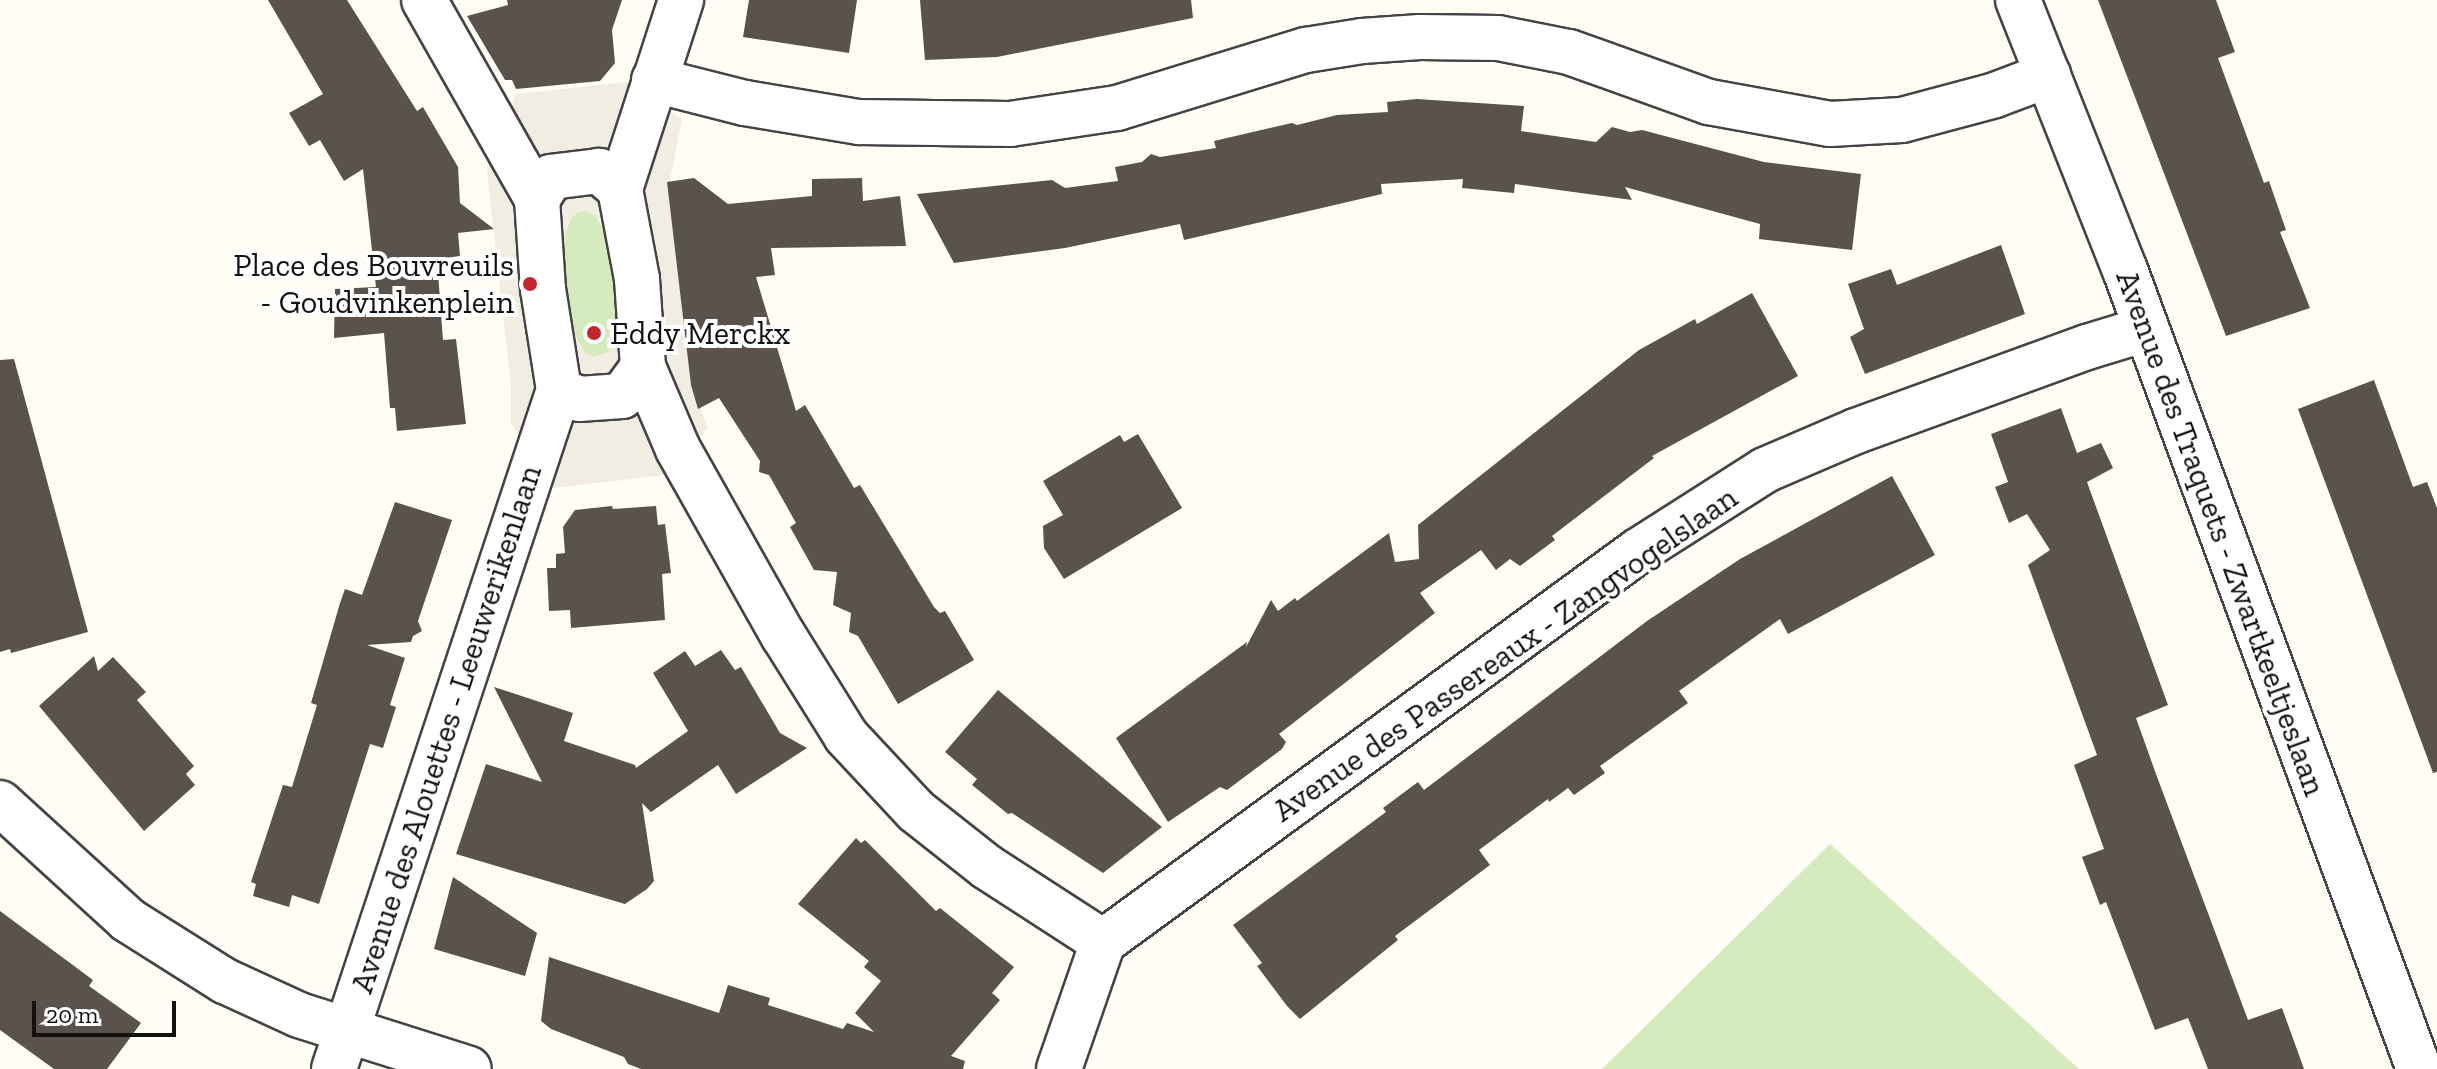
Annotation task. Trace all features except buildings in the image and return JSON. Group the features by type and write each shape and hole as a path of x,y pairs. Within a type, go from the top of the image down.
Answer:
{"street":[{"path":"424,0 537,199 543,289 559,390 579,399 622,396 643,367"},
{"path":"681,0 620,189 637,279 643,367 678,449 783,635 846,736 916,811 987,867 1103,942 1059,1069"},
{"name":"Avenue des Traquets - Zwartkeeltjeslaan","path":"2018,0 2146,329 2419,1069"},
{"path":"654,80 745,103 859,122 1010,124 1117,108 1306,50 1420,37 1498,38 1569,52 1709,102 1830,124 1902,120 1995,95 2048,75"},
{"path":"537,199 551,177 599,171 620,189"},
{"name":"Avenue des Passereaux - Zangvogelslaan","path":"1103,942 1638,551 1765,470 1856,431 2087,347 2146,329"},
{"name":"Avenue des Alouettes - Leeuwerikenlaan","path":"340,1050 559,390"},
{"path":"3,811 128,920 225,981 299,1015 340,1050 469,1069"}],"green space":[{"path":"585,211 595,215 613,243 622,325 616,342 607,353 594,357 584,352 567,319 559,252 570,220 576,213"},
{"path":"1830,844 2079,1069 1602,1069"}],"shaded area":[{"name":"Place des Bouvreuils - Goudvinkenplein","path":"626,82 682,119 668,191 691,385 708,428 666,475 554,488 511,423 511,386 487,172 516,94","holes":["585,211 595,215 605,227 623,301 616,342 607,353 594,357 584,352 567,319 559,252 569,220 576,213"]}],"place":[{"name":"Place des Bouvreuils - Goudvinkenplein","path":"530,284"},
{"name":"Eddy Merckx","path":"594,333"}]}
